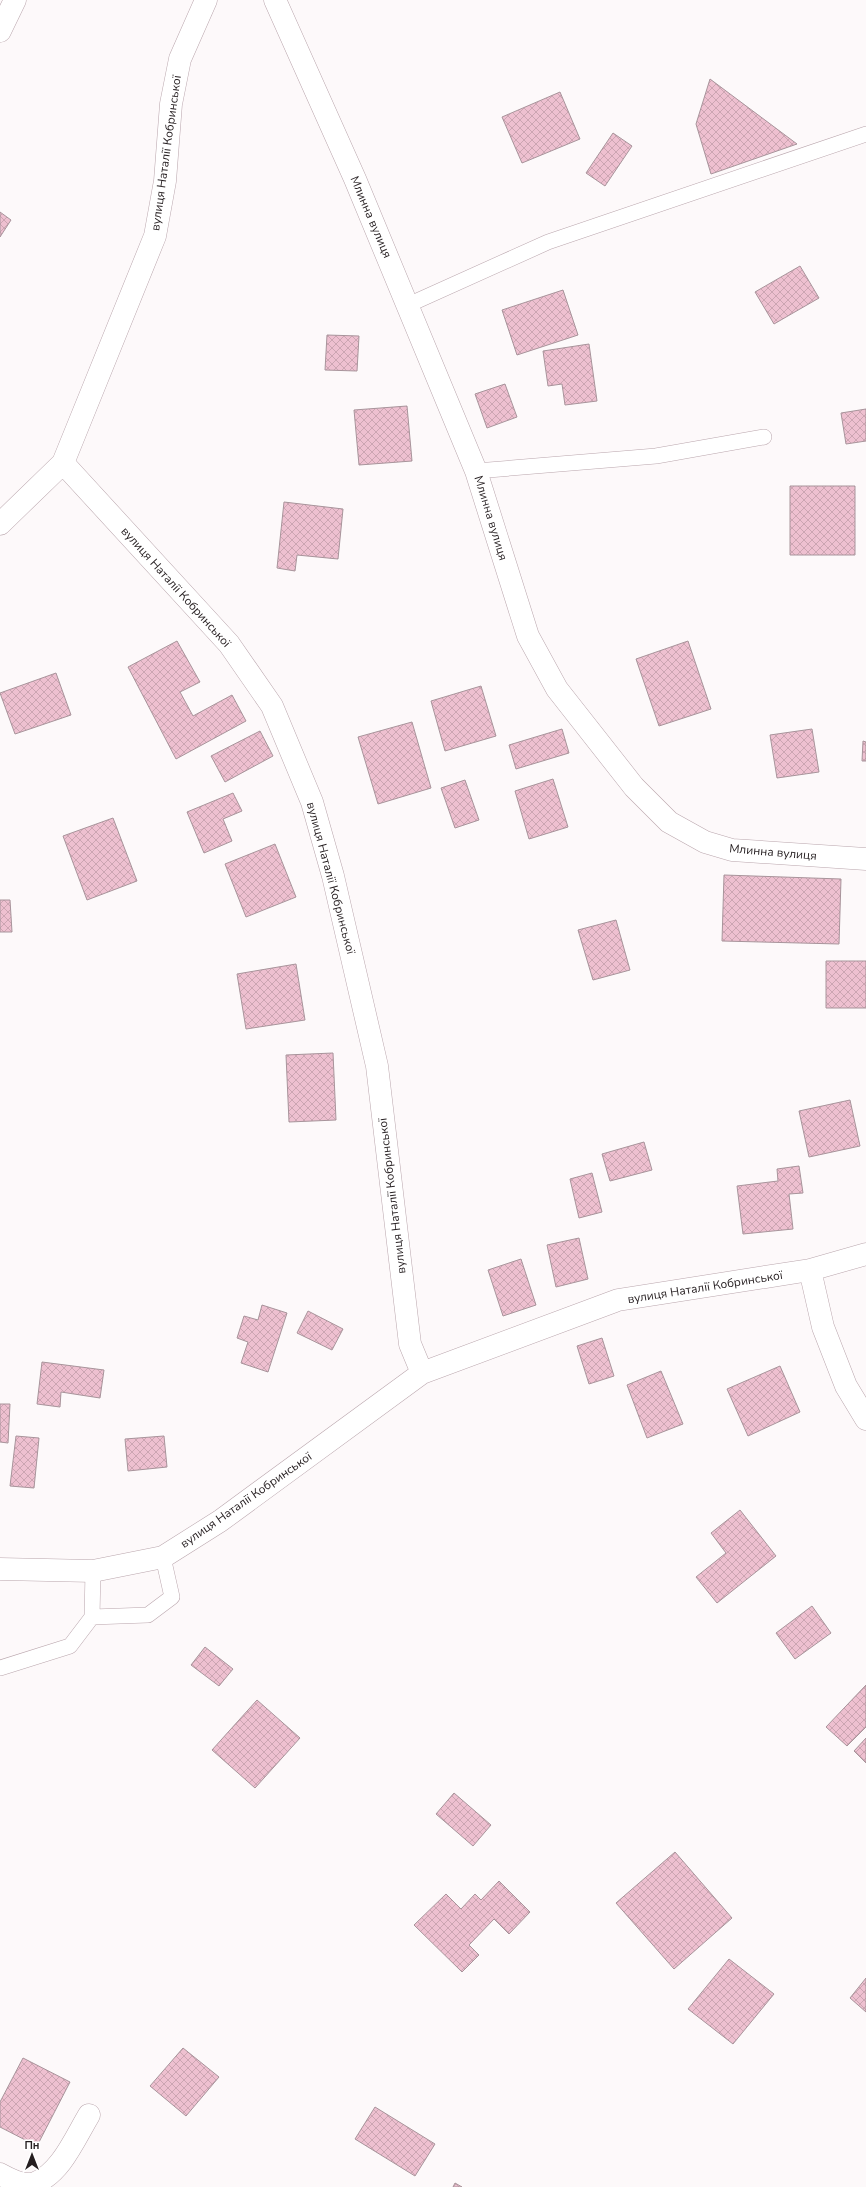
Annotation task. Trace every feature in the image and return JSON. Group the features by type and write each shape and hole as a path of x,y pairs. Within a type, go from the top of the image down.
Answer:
{"street":[{"path":"0,31 15,0"},
{"name":"вулиця Наталії Кобринської","path":"0,524 63,463 155,236 165,181 172,97 180,59 206,0"},
{"name":"Млинна вулиця","path":"275,0 355,179 476,471 528,636 557,689 634,787 669,822 705,842 732,850 866,859"},
{"name":"вулиця Наталії Кобринської","path":"63,463 229,644 272,706 312,802 333,876 376,1066 410,1344 422,1373"},
{"name":"вулиця Наталії Кобринської","path":"0,1569 93,1571 163,1557 220,1521 422,1373 618,1300 810,1270 866,1254"},
{"path":"810,1270 823,1327 846,1386 866,1419"},
{"path":"0,2174 13,2181 34,2183 54,2170 89,2115"}],"lane":[{"path":"408,305 548,242 866,134"},
{"path":"476,471 656,456 764,437"},
{"path":"92,1617 148,1614 172,1597 163,1557"},
{"path":"0,1668 70,1646 92,1617 93,1571"}],"building":[{"path":"710,79 797,144 711,174 696,124"},
{"path":"560,92 580,139 522,163 502,117"},
{"path":"613,133 632,146 605,186 586,173"},
{"path":"0,212 11,220 0,237"},
{"path":"800,266 819,298 774,324 755,292"},
{"path":"563,290 578,335 517,355 502,310"},
{"path":"327,335 359,336 357,371 325,370"},
{"path":"589,344 597,401 565,405 562,384 548,386 543,351"},
{"path":"505,384 517,417 487,428 475,394"},
{"path":"407,406 412,461 359,465 354,410"},
{"path":"866,409 866,441 846,444 841,413"},
{"path":"790,486 855,486 855,555 790,555"},
{"path":"284,502 343,509 338,559 297,555 295,571 277,568"},
{"path":"177,641 200,682 180,692 193,716 232,695 246,721 176,759 128,667"},
{"path":"688,641 711,709 659,726 636,659"},
{"path":"56,673 71,715 15,734 0,693"},
{"path":"481,686 496,736 445,751 431,701"},
{"path":"412,722 431,788 378,804 358,737"},
{"path":"562,729 569,753 516,769 509,745"},
{"path":"812,729 819,772 777,778 770,735"},
{"path":"260,731 273,756 225,782 211,756"},
{"path":"863,741 866,742 866,761 862,761"},
{"path":"553,779 568,827 529,839 515,791"},
{"path":"465,780 479,820 455,828 441,788"},
{"path":"233,793 242,811 223,819 232,841 204,853 187,812"},
{"path":"113,818 137,881 87,900 63,836"},
{"path":"275,844 296,897 246,917 225,864"},
{"path":"724,875 841,879 839,944 722,941"},
{"path":"0,900 10,900 12,932 0,932"},
{"path":"616,920 630,970 593,980 578,930"},
{"path":"826,961 866,961 866,1008 826,1008"},
{"path":"296,964 305,1020 246,1029 237,974"},
{"path":"333,1053 336,1120 289,1122 286,1055"},
{"path":"850,1100 860,1146 809,1157 799,1111"},
{"path":"644,1142 652,1170 610,1181 602,1154"},
{"path":"799,1166 803,1193 789,1194 793,1229 743,1234 737,1186 778,1181 777,1169"},
{"path":"592,1173 602,1212 579,1218 570,1179"},
{"path":"579,1238 588,1279 556,1287 547,1245"},
{"path":"521,1259 536,1305 503,1316 488,1270"},
{"path":"262,1305 287,1313 268,1372 241,1363 248,1342 237,1338 244,1316 258,1320"},
{"path":"308,1311 343,1329 332,1350 297,1333"},
{"path":"602,1338 614,1376 589,1384 577,1346"},
{"path":"42,1362 104,1370 100,1398 61,1392 60,1407 37,1404"},
{"path":"780,1366 800,1412 748,1436 727,1389"},
{"path":"661,1371 683,1424 647,1438 627,1385"},
{"path":"0,1404 10,1404 8,1443 0,1442"},
{"path":"16,1436 39,1438 34,1488 10,1486"},
{"path":"164,1436 167,1467 128,1471 125,1439"},
{"path":"740,1510 776,1556 717,1603 696,1577 726,1553 711,1533"},
{"path":"812,1606 831,1633 795,1659 776,1633"},
{"path":"205,1647 233,1669 219,1686 191,1665"},
{"path":"866,1685 866,1727 847,1746 826,1727"},
{"path":"257,1700 300,1738 255,1788 212,1750"},
{"path":"866,1738 866,1763 854,1751"},
{"path":"454,1793 491,1825 473,1846 436,1814"},
{"path":"675,1852 732,1918 674,1969 616,1903"},
{"path":"499,1881 530,1912 509,1934 494,1919 469,1945 479,1955 462,1972 414,1925 446,1894 461,1909 475,1894 481,1900"},
{"path":"729,1959 774,1994 733,2044 688,2009"},
{"path":"866,1978 866,2012 850,1998"},
{"path":"183,2048 219,2077 186,2116 150,2086"},
{"path":"23,2058 70,2082 37,2146 0,2127 0,2102"},
{"path":"375,2107 435,2144 415,2176 355,2139"},
{"path":"455,2183 462,2187 453,2187"}]}
